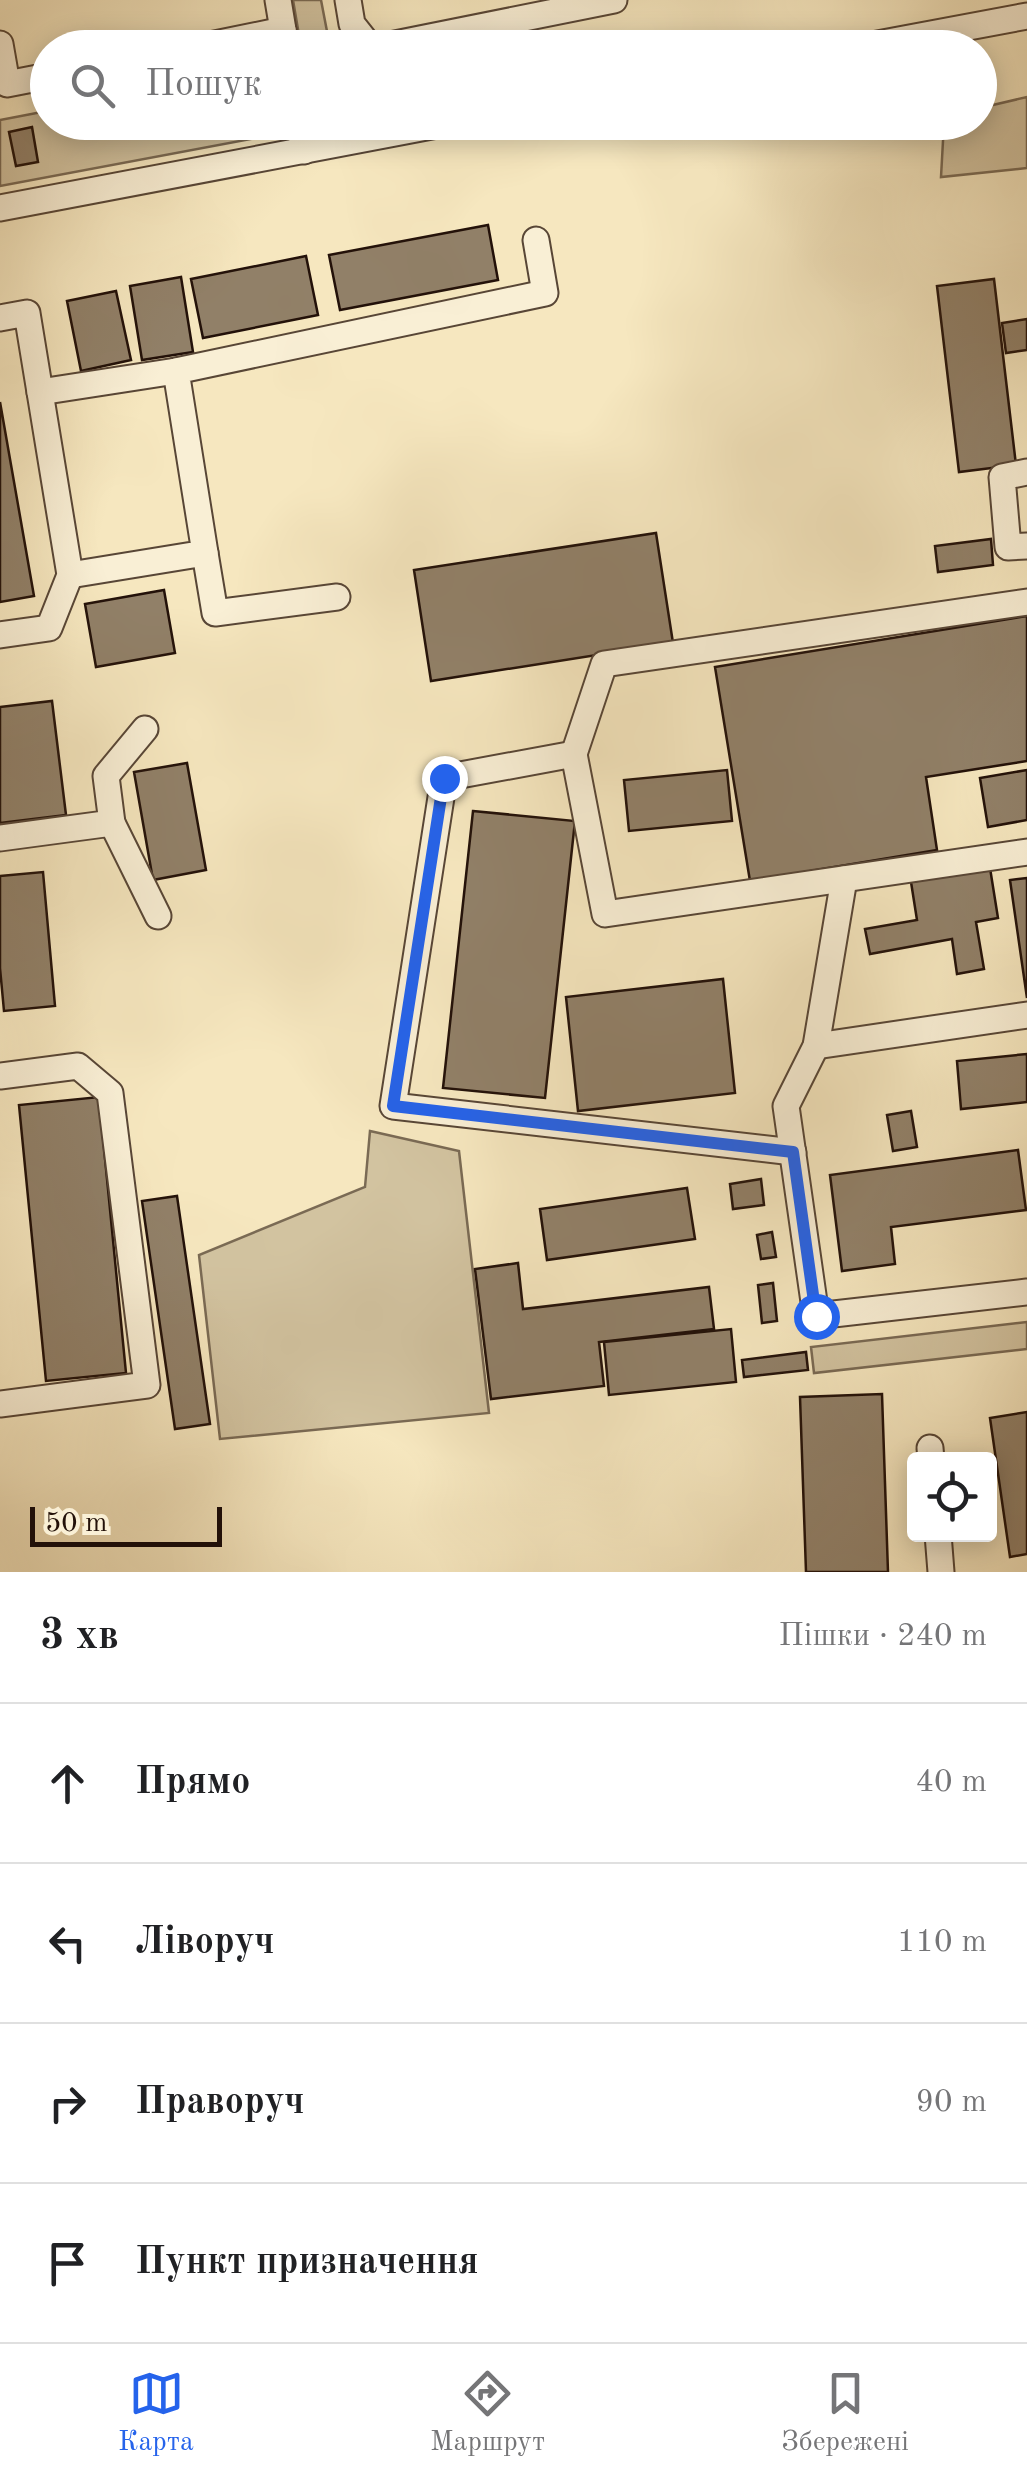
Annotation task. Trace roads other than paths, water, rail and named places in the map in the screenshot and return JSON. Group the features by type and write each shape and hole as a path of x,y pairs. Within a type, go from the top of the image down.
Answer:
{"lane":[{"path":"278,0 283,30"},
{"path":"348,0 352,24 357,30"},
{"path":"463,30 614,0"},
{"path":"952,30 1027,16"},
{"path":"0,44 7,84 30,80"},
{"path":"302,140 304,150"},
{"path":"0,208 343,140"},
{"path":"40,392 176,371 544,293 536,240"},
{"path":"0,318 27,313 70,575 49,628 0,636"},
{"path":"176,371 215,613 337,598"},
{"path":"1027,472 1002,478 1008,547 1027,546"},
{"path":"70,575 205,553"},
{"path":"1027,602 604,664 574,754 605,914 1027,852"},
{"path":"145,729 106,776 112,823 158,916"},
{"path":"574,754 444,778 393,1106 793,1152"},
{"path":"0,838 112,823"},
{"path":"844,879 816,1046 786,1106 816,1316 1027,1292"},
{"path":"816,1046 1027,1015"},
{"path":"0,1076 78,1066 110,1093 147,1385 0,1404"},
{"path":"939,1542 941,1572"}]}
